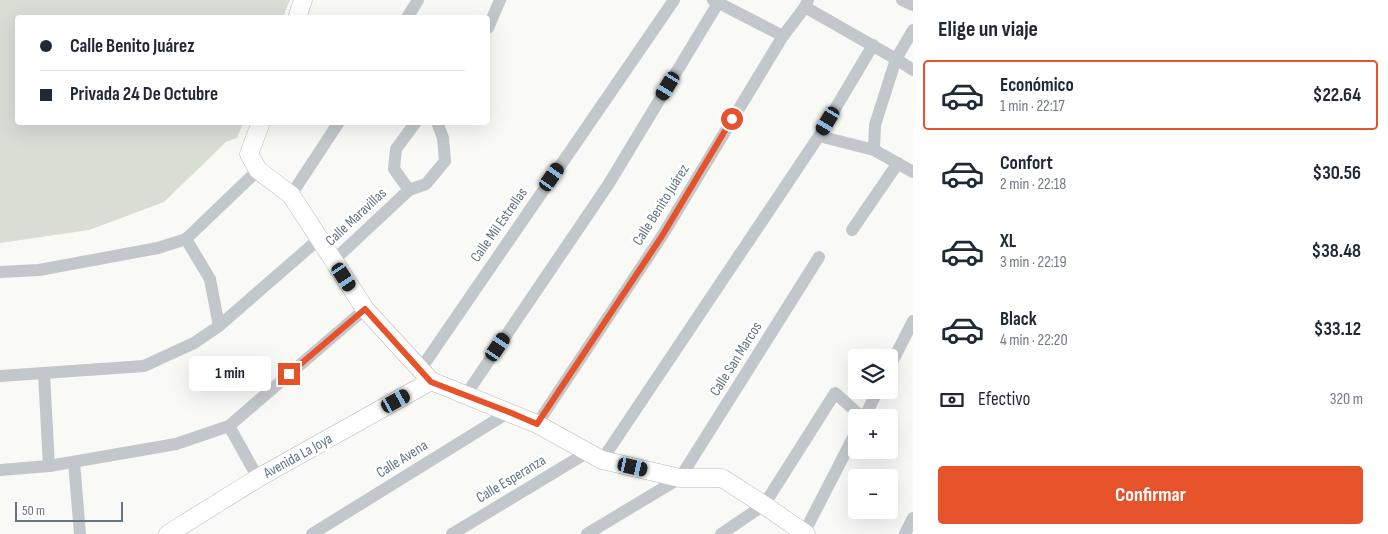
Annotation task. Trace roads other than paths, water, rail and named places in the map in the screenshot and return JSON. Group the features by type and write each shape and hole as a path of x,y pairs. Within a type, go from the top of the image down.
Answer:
{"main road":[{"path":"298,15 303,0"},
{"path":"260,125 249,154 258,170 291,195 365,309 425,376 465,396 537,424 595,456 680,478 722,478 805,533"},
{"name":"Avenida La Joya","path":"168,534 425,376"}],"street":[{"path":"409,15 418,0"},
{"path":"490,23 500,0"},
{"name":"Calle Mil Estrellas","path":"425,376 674,0"},
{"path":"902,0 913,5"},
{"path":"465,396 608,185 717,1 783,36"},
{"path":"807,3 913,70"},
{"name":"Calle Benito Juárez","path":"537,424 662,236 783,36 807,3"},
{"path":"874,150 876,126 896,59 913,30"},
{"path":"595,456 819,136 873,45"},
{"path":"291,195 337,125"},
{"name":"Calle Maravillas","path":"333,261 409,190 394,169 396,149 414,125"},
{"path":"409,190 426,184 445,160 443,138 438,125"},
{"path":"819,136 874,150 913,172"},
{"path":"852,230 898,163"},
{"path":"0,272 48,268 158,248 186,239 258,170"},
{"path":"186,239 210,279 219,326"},
{"path":"0,376 144,366 194,343 219,326 319,239"},
{"name":"Calle San Marcos","path":"680,478 819,257"},
{"path":"0,470 49,466 176,444 229,426 365,309"},
{"path":"898,350 913,320"},
{"path":"44,374 49,466"},
{"path":"721,534 764,505 835,393 853,409"},
{"name":"Calle Avena","path":"312,534 509,412"},
{"path":"229,426 258,478"},
{"path":"805,533 848,448"},
{"name":"Calle Esperanza","path":"452,534 595,456"},
{"path":"74,462 80,534"},
{"path":"588,534 680,478"},
{"path":"905,534 913,518"}]}
